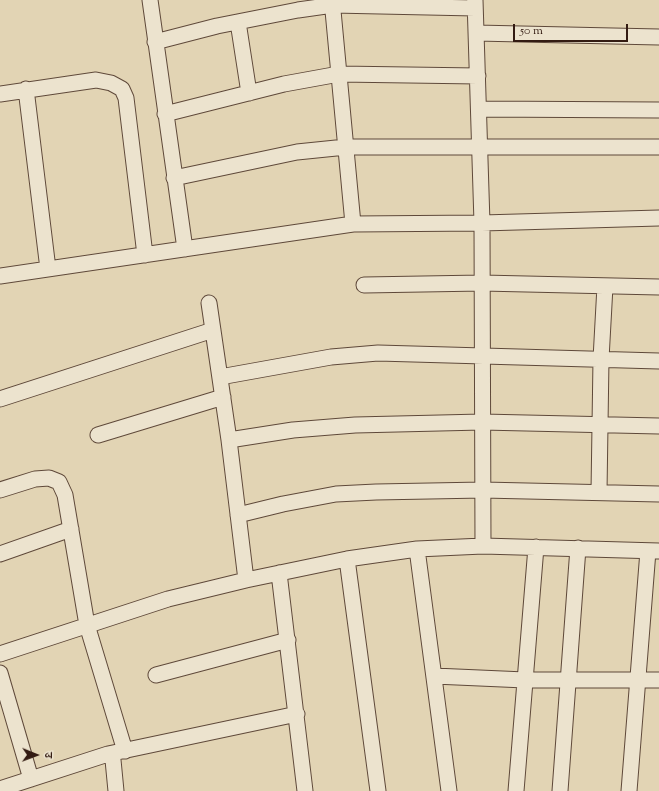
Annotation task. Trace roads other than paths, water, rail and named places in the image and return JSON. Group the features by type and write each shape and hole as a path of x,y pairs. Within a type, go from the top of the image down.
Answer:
{"street":[{"path":"150,0 185,249"},
{"path":"155,42 238,22 333,3 475,4 482,224 483,546"},
{"path":"333,3 353,224"},
{"path":"238,22 249,92"},
{"path":"476,33 659,37"},
{"path":"165,114 249,92 339,74 478,76"},
{"path":"0,94 96,80 112,83 122,89 126,98 145,255"},
{"path":"26,89 48,269"},
{"path":"479,109 659,110"},
{"path":"174,178 297,152 346,147 659,147"},
{"path":"0,276 353,224 482,224 659,218"},
{"path":"364,284 482,283 659,287"},
{"path":"599,492 601,359 605,286"},
{"path":"209,302 229,440 246,580"},
{"path":"0,399 213,330"},
{"path":"220,377 331,357 362,354 482,354 659,361"},
{"path":"98,435 223,397"},
{"path":"229,440 293,430 355,425 482,422 659,426"},
{"path":"0,490 35,479 49,478 59,482 65,495 87,625 125,751"},
{"path":"238,515 283,504 336,494 376,492 482,490 659,494"},
{"path":"0,554 71,529"},
{"path":"0,654 168,599 246,580 347,559 417,549 483,546 654,551 638,679 629,791"},
{"path":"516,791 536,547"},
{"path":"560,791 578,548"},
{"path":"417,549 449,791"},
{"path":"347,559 378,791"},
{"path":"279,573 305,791"},
{"path":"156,675 288,640"},
{"path":"0,673 31,779"},
{"path":"434,676 525,680 659,680"},
{"path":"0,789 108,754 297,714"},
{"path":"108,754 113,760 116,791"}]}
